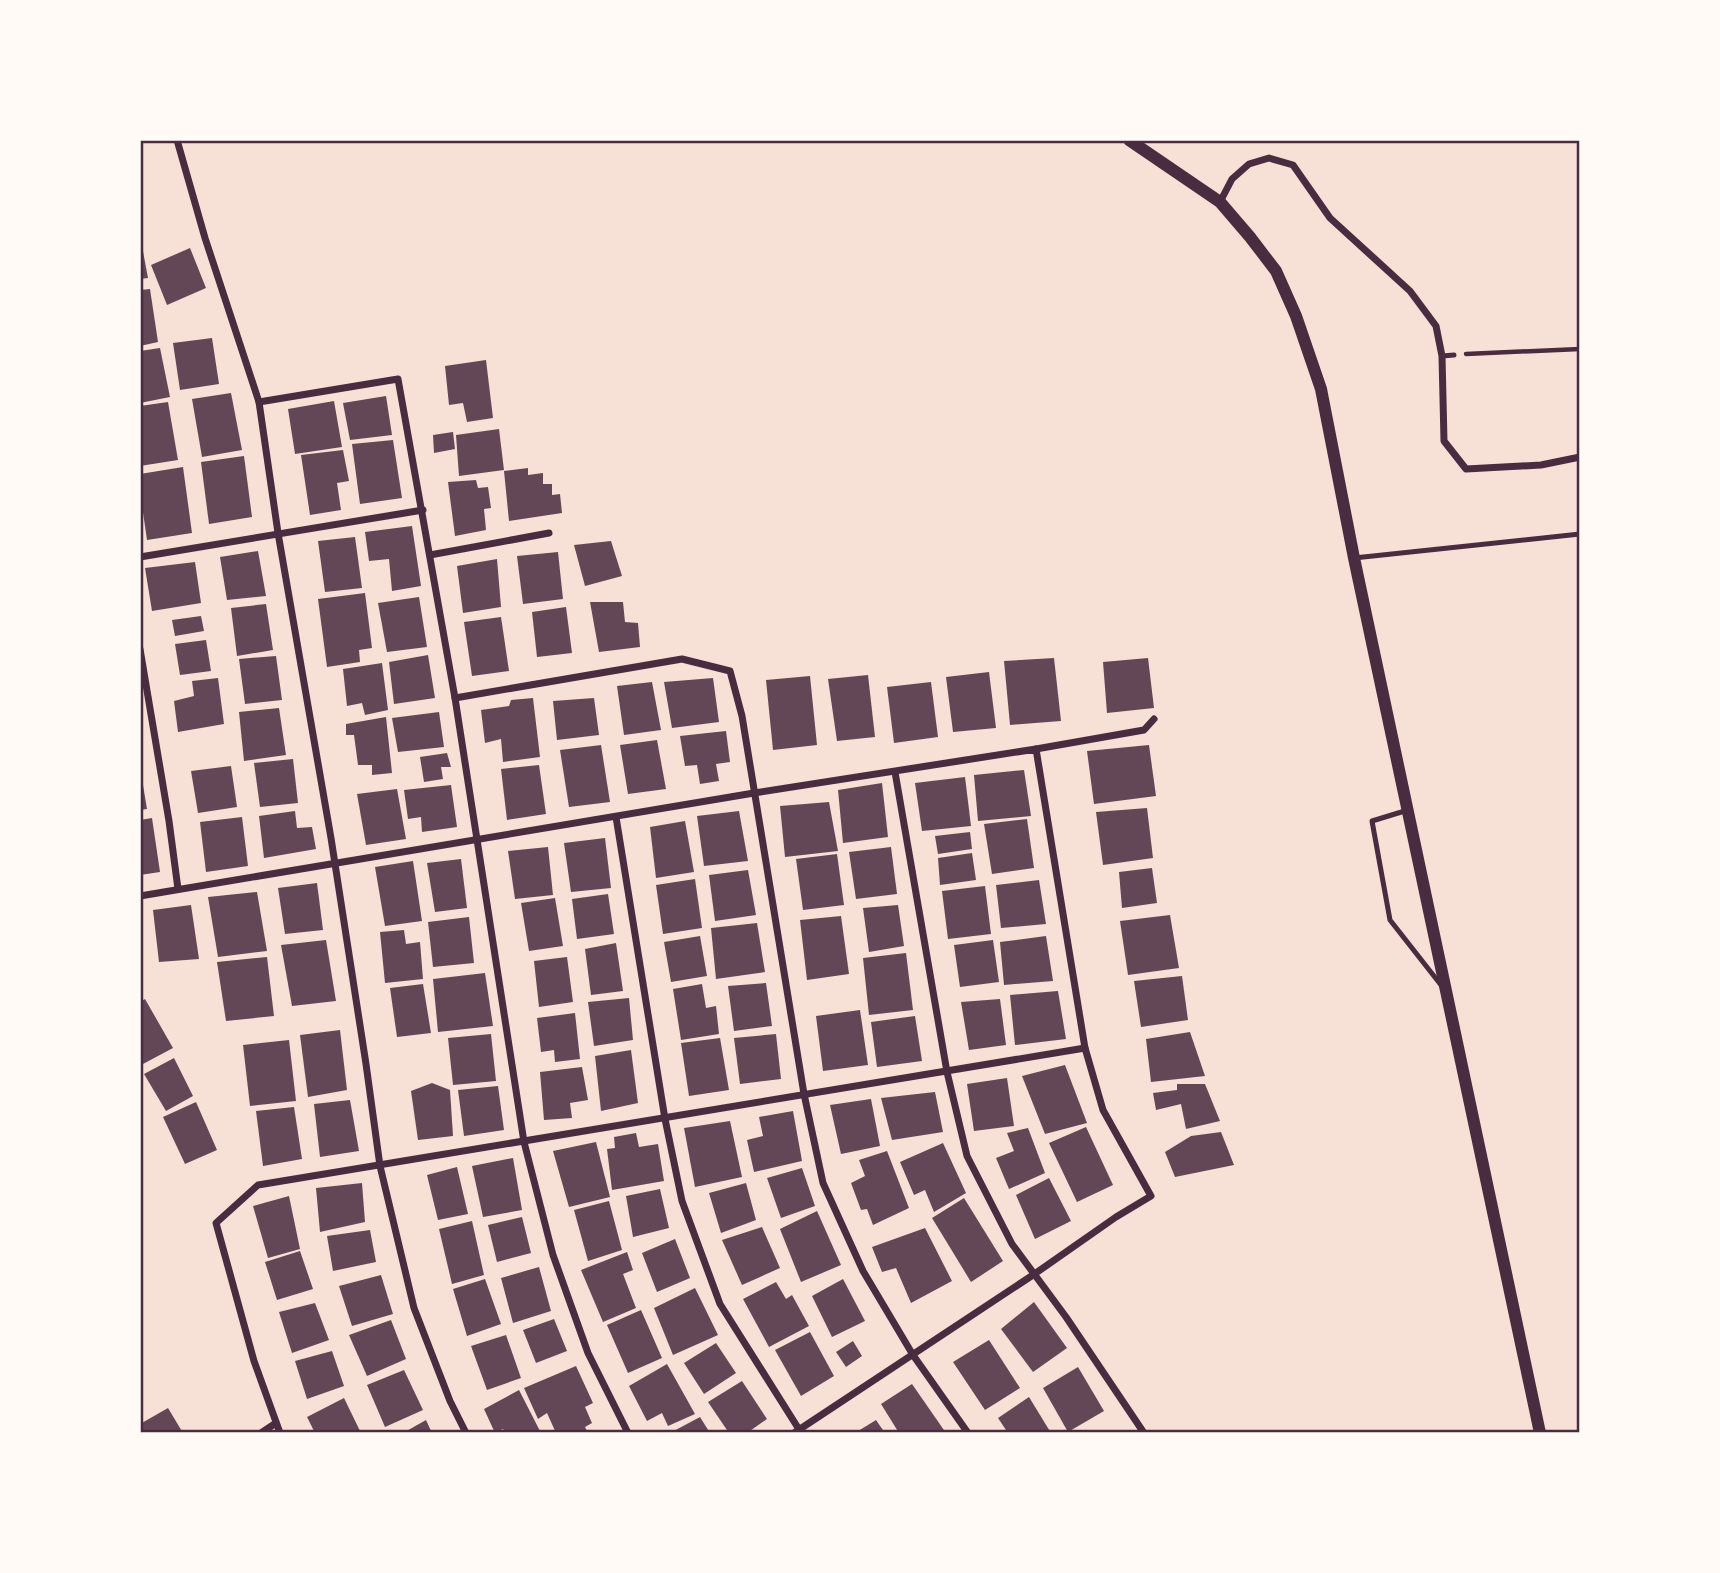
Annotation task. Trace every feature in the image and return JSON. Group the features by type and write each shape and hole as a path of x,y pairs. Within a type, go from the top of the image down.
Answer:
{"street":[{"path":"177,140 205,238 259,402 278,533 335,863 380,1166 414,1308 450,1401 466,1433"},
{"path":"1129,140 1220,202 1250,237 1276,271 1296,316 1321,389 1354,558 1540,1433"},
{"path":"1220,202 1232,179 1249,164 1269,158 1293,165 1330,218 1410,291 1436,327 1442,356 1444,441 1466,469 1542,466 1580,457"},
{"path":"259,402 398,379 455,698 524,1142 553,1255 566,1292 588,1353 628,1433"},
{"path":"140,557 423,510"},
{"path":"430,555 549,533"},
{"path":"140,649 178,888"},
{"path":"455,698 682,659 730,671 742,716 804,1094 823,1183 863,1271 913,1354 968,1433"},
{"path":"140,896 754,793 1037,749 1144,730 1154,719"},
{"path":"615,817 665,1119 682,1201 720,1304 798,1432 1151,1196 1103,1111 1085,1048 1037,749"},
{"path":"895,772 947,1072 967,1156 1012,1244 1066,1317 1144,1433"},
{"path":"280,1433 254,1361 216,1223 258,1185 1085,1048"},
{"path":"261,1433 276,1423"}],"lane":[{"path":"1442,356 1454,355"},
{"path":"1354,558 1580,534"},
{"path":"1408,810 1372,821 1390,920 1447,993"}],"path":[{"path":"1454,355 1580,349"}],"building":[{"path":"140,235 148,278 140,279"},
{"path":"190,248 206,288 167,305 151,265"},
{"path":"150,289 158,342 140,346 140,290"},
{"path":"212,338 219,384 180,390 173,343"},
{"path":"160,348 170,397 140,403 140,351"},
{"path":"486,360 493,418 467,422 463,403 449,405 445,366"},
{"path":"231,393 242,450 202,457 192,399"},
{"path":"386,396 392,435 350,440 343,403"},
{"path":"334,401 342,447 295,454 288,409"},
{"path":"168,402 178,460 140,466 140,406"},
{"path":"499,429 504,470 459,476 456,435"},
{"path":"453,432 455,449 434,453 433,435"},
{"path":"393,440 402,498 360,504 352,444"},
{"path":"343,450 349,481 337,483 341,510 310,515 301,455"},
{"path":"244,456 252,517 209,524 201,462"},
{"path":"183,467 192,533 147,540 140,474"},
{"path":"528,468 528,475 543,473 543,484 552,484 552,495 560,494 562,513 509,521 504,471"},
{"path":"476,480 478,488 488,487 491,508 484,509 486,530 455,536 448,482"},
{"path":"412,526 421,586 392,591 389,559 369,561 365,532"},
{"path":"355,537 362,588 325,592 318,541"},
{"path":"611,541 622,576 585,586 574,545"},
{"path":"258,551 266,596 227,600 220,557"},
{"path":"558,552 563,599 523,604 517,556"},
{"path":"497,559 501,607 463,613 457,566"},
{"path":"195,562 201,603 152,611 145,568"},
{"path":"365,593 372,648 359,650 360,662 327,667 318,599"},
{"path":"419,597 427,647 387,652 378,603"},
{"path":"590,602 623,602 625,622 638,623 640,647 599,652"},
{"path":"266,604 273,650 237,656 231,608"},
{"path":"566,607 572,653 537,657 532,612"},
{"path":"201,616 204,631 175,636 172,620"},
{"path":"501,617 509,671 472,676 464,622"},
{"path":"206,640 211,671 180,675 175,644"},
{"path":"428,655 435,698 394,704 389,662"},
{"path":"276,656 282,700 245,704 239,659"},
{"path":"1054,658 1061,721 1010,725 1004,661"},
{"path":"1148,658 1154,708 1107,713 1103,662"},
{"path":"382,663 388,710 365,715 362,703 347,706 343,669"},
{"path":"989,672 996,728 953,732 946,677"},
{"path":"868,675 875,737 837,741 828,679"},
{"path":"810,676 817,745 773,750 766,680"},
{"path":"218,678 224,724 178,732 174,701 194,696 192,681"},
{"path":"713,678 719,722 672,728 664,682"},
{"path":"652,682 661,730 624,735 617,686"},
{"path":"931,682 938,737 894,743 887,687"},
{"path":"533,698 540,757 503,762 501,739 485,743 481,710 509,706 511,700"},
{"path":"594,698 599,735 557,740 553,701"},
{"path":"279,708 286,755 244,761 239,712"},
{"path":"439,712 444,747 398,752 392,718"},
{"path":"386,717 392,773 372,775 372,765 358,765 354,735 346,735 346,724"},
{"path":"726,731 730,762 716,764 719,781 700,784 697,765 685,766 680,736"},
{"path":"657,740 666,789 628,794 620,745"},
{"path":"601,745 610,802 569,807 560,750"},
{"path":"1149,745 1156,796 1094,804 1087,751"},
{"path":"447,753 451,767 441,767 443,779 424,782 420,757"},
{"path":"293,759 298,803 260,807 254,763"},
{"path":"539,765 546,814 507,820 501,769"},
{"path":"231,766 237,807 198,813 191,771"},
{"path":"140,767 147,809 140,810"},
{"path":"1024,770 1031,816 978,821 974,775"},
{"path":"965,777 971,826 922,831 915,783"},
{"path":"882,783 888,837 843,843 838,790"},
{"path":"451,785 457,827 422,832 421,817 408,819 404,790"},
{"path":"397,789 406,839 366,845 357,794"},
{"path":"829,802 838,851 785,857 780,806"},
{"path":"1147,808 1153,858 1103,865 1096,812"},
{"path":"295,811 297,828 312,827 316,849 264,858 259,816"},
{"path":"739,811 748,861 704,866 697,816"},
{"path":"242,817 248,866 206,872 200,822"},
{"path":"152,818 160,872 140,875 140,820"},
{"path":"1027,819 1034,868 992,874 984,824"},
{"path":"685,821 694,872 656,878 650,827"},
{"path":"970,832 972,849 938,854 935,836"},
{"path":"605,838 611,888 571,892 564,843"},
{"path":"548,847 553,895 515,899 508,851"},
{"path":"891,847 897,894 856,899 849,852"},
{"path":"972,853 976,880 940,885 938,858"},
{"path":"837,854 844,905 803,910 796,859"},
{"path":"461,859 467,908 435,912 427,863"},
{"path":"413,861 422,921 385,926 375,867"},
{"path":"1152,868 1157,903 1122,908 1119,872"},
{"path":"748,870 756,915 715,921 709,875"},
{"path":"695,879 702,928 663,934 656,885"},
{"path":"1039,880 1046,924 1001,928 996,885"},
{"path":"317,883 323,930 285,934 278,888"},
{"path":"985,886 991,934 948,939 942,891"},
{"path":"257,892 267,951 218,957 208,897"},
{"path":"608,894 614,934 577,939 572,899"},
{"path":"555,898 563,946 529,951 521,903"},
{"path":"191,905 199,959 159,962 153,910"},
{"path":"898,905 904,946 869,952 863,908"},
{"path":"1170,915 1179,968 1128,975 1120,921"},
{"path":"841,916 849,974 807,980 800,920"},
{"path":"469,917 474,963 433,967 428,922"},
{"path":"757,923 765,972 716,979 711,928"},
{"path":"404,930 406,944 420,942 423,979 385,983 380,932"},
{"path":"700,936 707,976 671,982 664,942"},
{"path":"1046,936 1053,981 1004,985 1000,942"},
{"path":"326,940 336,1001 292,1006 281,945"},
{"path":"993,940 999,982 960,987 954,945"},
{"path":"616,943 623,991 591,995 585,949"},
{"path":"906,953 913,1010 869,1015 863,958"},
{"path":"267,957 274,1016 226,1021 217,962"},
{"path":"567,957 573,1002 539,1007 534,961"},
{"path":"485,973 493,1026 438,1032 433,979"},
{"path":"1182,976 1188,1020 1141,1027 1134,981"},
{"path":"766,983 772,1026 734,1031 728,986"},
{"path":"423,984 431,1033 397,1037 390,988"},
{"path":"702,984 706,1008 716,1006 719,1034 681,1040 673,989"},
{"path":"1058,991 1066,1039 1015,1045 1010,995"},
{"path":"629,998 633,1040 594,1046 588,1002"},
{"path":"145,999 173,1048 143,1064 140,1059 140,1002"},
{"path":"1000,999 1006,1045 969,1050 961,1002"},
{"path":"860,1010 868,1065 823,1071 816,1016"},
{"path":"575,1013 580,1059 555,1062 554,1050 541,1052 537,1018"},
{"path":"915,1016 922,1061 877,1067 871,1022"},
{"path":"340,1030 347,1090 308,1097 300,1035"},
{"path":"1190,1032 1205,1076 1151,1082 1146,1039"},
{"path":"491,1034 496,1081 453,1085 448,1038"},
{"path":"776,1034 781,1079 740,1084 734,1038"},
{"path":"720,1038 729,1090 689,1096 681,1043"},
{"path":"289,1040 296,1101 250,1106 243,1045"},
{"path":"631,1050 638,1103 601,1111 595,1056"},
{"path":"174,1058 193,1096 166,1111 144,1074"},
{"path":"1065,1065 1087,1123 1045,1134 1022,1076"},
{"path":"582,1067 588,1100 570,1103 572,1118 544,1120 540,1072"},
{"path":"1007,1078 1014,1126 974,1131 967,1084"},
{"path":"432,1083 450,1090 453,1136 418,1140 411,1091"},
{"path":"1177,1084 1205,1084 1220,1121 1186,1129 1181,1104 1156,1110 1153,1093 1177,1090"},
{"path":"498,1086 504,1130 464,1136 458,1090"},
{"path":"935,1092 943,1132 892,1140 881,1098"},
{"path":"871,1099 880,1146 841,1154 830,1105"},
{"path":"350,1100 359,1151 320,1157 314,1104"},
{"path":"196,1102 217,1150 185,1164 163,1117"},
{"path":"294,1107 302,1159 263,1166 256,1111"},
{"path":"793,1111 802,1161 754,1172 747,1140 763,1136 759,1117"},
{"path":"730,1121 742,1177 695,1187 684,1128"},
{"path":"1086,1127 1113,1185 1077,1202 1049,1143"},
{"path":"1028,1128 1045,1173 1009,1189 996,1158 1014,1151 1007,1133"},
{"path":"1221,1132 1234,1165 1175,1177 1165,1152 1191,1136"},
{"path":"636,1133 639,1147 658,1144 664,1181 612,1190 607,1149 615,1148 614,1137"},
{"path":"596,1142 610,1197 569,1207 553,1151"},
{"path":"943,1143 966,1193 934,1212 925,1190 914,1195 900,1162"},
{"path":"887,1151 909,1208 873,1225 867,1209 861,1210 851,1183 865,1176 859,1160"},
{"path":"513,1158 522,1210 483,1217 472,1166"},
{"path":"457,1167 468,1214 438,1220 427,1175"},
{"path":"802,1168 815,1206 781,1218 767,1178"},
{"path":"1049,1178 1071,1221 1035,1239 1016,1195"},
{"path":"362,1183 365,1222 320,1232 316,1188"},
{"path":"746,1183 756,1220 721,1233 709,1193"},
{"path":"660,1189 669,1228 633,1237 626,1196"},
{"path":"289,1196 300,1249 268,1258 253,1206"},
{"path":"964,1198 1003,1261 971,1282 932,1218"},
{"path":"609,1201 622,1250 588,1261 574,1210"},
{"path":"817,1211 841,1265 801,1282 780,1229"},
{"path":"522,1217 531,1253 497,1262 488,1225"},
{"path":"472,1221 484,1275 452,1284 439,1229"},
{"path":"762,1227 780,1268 742,1285 722,1240"},
{"path":"925,1228 952,1281 911,1303 896,1268 882,1272 872,1247"},
{"path":"370,1230 376,1262 333,1271 327,1236"},
{"path":"675,1239 690,1278 657,1292 642,1253"},
{"path":"300,1251 313,1289 277,1300 265,1262"},
{"path":"627,1252 633,1270 623,1274 636,1308 603,1322 581,1270"},
{"path":"539,1267 551,1311 513,1323 501,1278"},
{"path":"381,1275 393,1314 352,1326 339,1286"},
{"path":"485,1279 501,1324 467,1336 453,1289"},
{"path":"843,1279 865,1321 832,1337 812,1296"},
{"path":"776,1282 786,1299 792,1295 809,1326 769,1347 743,1299"},
{"path":"695,1288 718,1335 673,1355 654,1308"},
{"path":"1034,1302 1067,1348 1033,1372 1001,1329"},
{"path":"315,1303 329,1340 292,1353 279,1312"},
{"path":"641,1310 662,1358 628,1373 607,1325"},
{"path":"554,1319 567,1351 536,1363 523,1330"},
{"path":"391,1320 406,1359 367,1376 349,1335"},
{"path":"810,1332 834,1376 801,1396 775,1350"},
{"path":"506,1335 521,1378 487,1390 471,1346"},
{"path":"989,1340 1020,1388 985,1410 953,1362"},
{"path":"853,1341 862,1356 846,1367 836,1352"},
{"path":"716,1343 736,1373 704,1394 684,1363"},
{"path":"332,1351 344,1386 307,1399 295,1361"},
{"path":"667,1364 695,1414 668,1426 662,1413 647,1421 629,1386"},
{"path":"576,1366 593,1403 585,1407 592,1423 585,1427 588,1433 556,1433 547,1413 538,1419 524,1388"},
{"path":"1078,1367 1104,1411 1068,1432 1043,1388"},
{"path":"404,1370 423,1410 385,1427 367,1385"},
{"path":"742,1381 767,1419 747,1433 729,1433 708,1402"},
{"path":"912,1384 946,1433 899,1433 881,1404"},
{"path":"519,1390 541,1433 505,1433 503,1429 495,1433 484,1409"},
{"path":"1029,1397 1051,1433 1008,1433 998,1418"},
{"path":"344,1398 361,1433 315,1433 307,1417"},
{"path":"168,1408 183,1433 140,1433 140,1424"},
{"path":"700,1417 710,1433 670,1433"},
{"path":"426,1420 432,1433 403,1433"},
{"path":"876,1420 885,1433 855,1433"}]}
